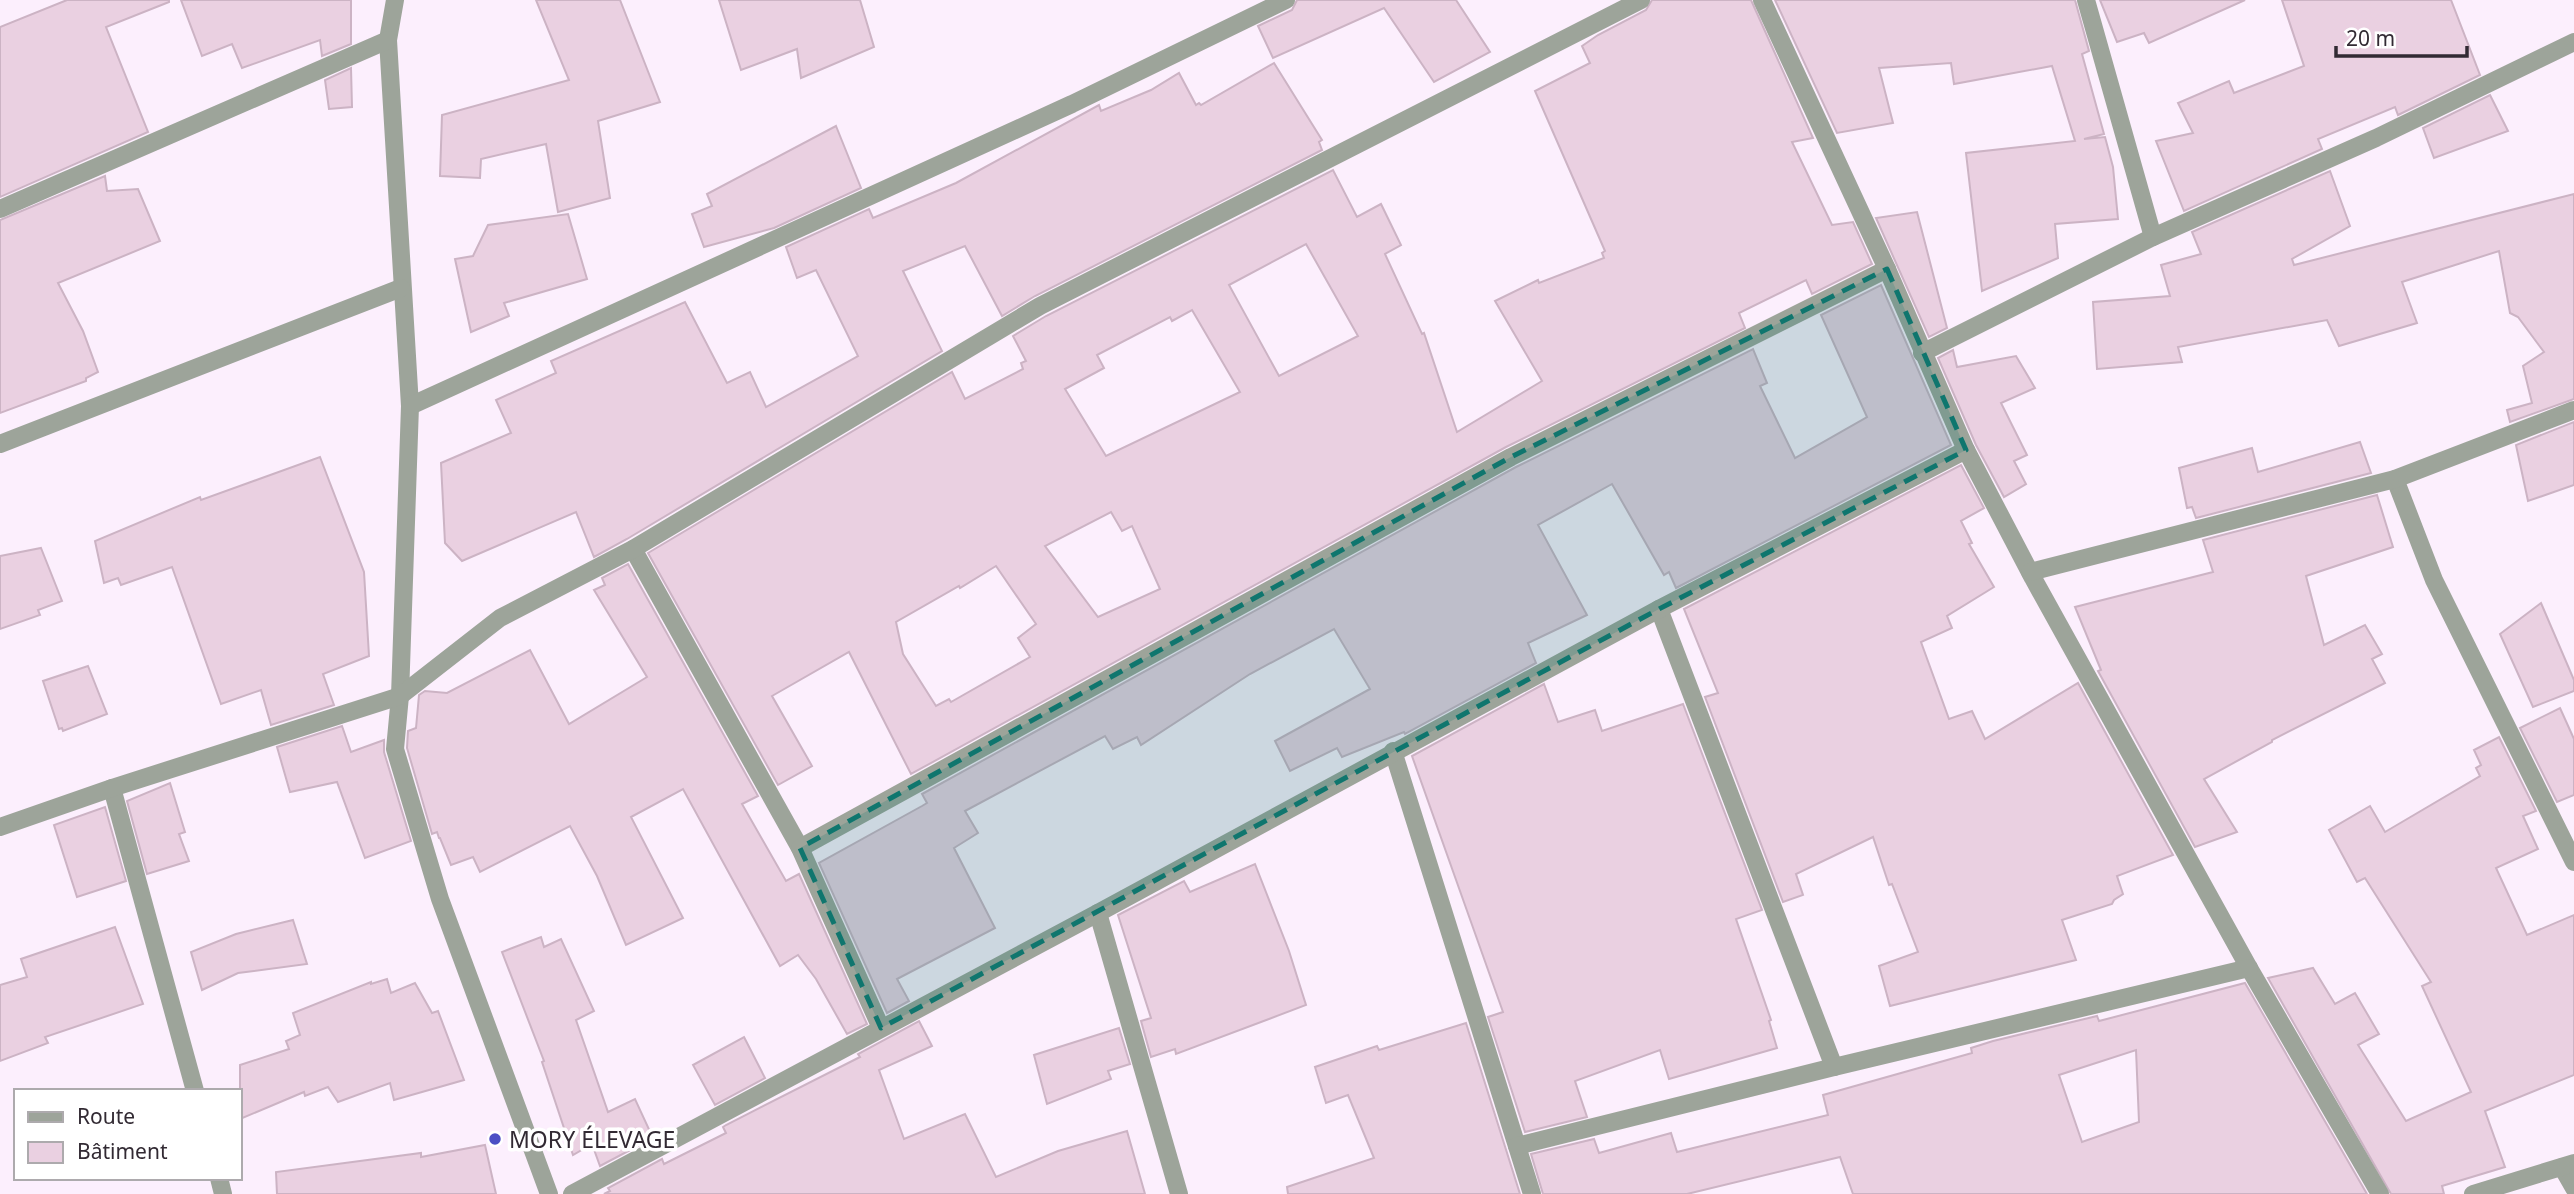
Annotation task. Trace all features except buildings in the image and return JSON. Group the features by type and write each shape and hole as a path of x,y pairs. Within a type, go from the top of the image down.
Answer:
{"street":[{"path":"394,0 388,40 410,406 400,696 395,749 436,887 549,1194"},
{"path":"410,406 1072,104 1286,0"},
{"path":"0,827 112,788 400,696 500,618 633,549 1040,306 1641,0"},
{"path":"1762,0 1887,270 1966,450 2030,572 2249,968 2380,1194"},
{"path":"2086,0 2153,237"},
{"path":"0,209 388,40"},
{"path":"1922,353 2153,237 2376,138 2574,42"},
{"path":"800,848 1511,457 1887,270"},
{"path":"0,444 401,288"},
{"path":"2030,572 2395,479 2574,410"},
{"path":"572,1194 1659,609 1966,450"},
{"path":"2395,479 2434,580 2574,862"},
{"path":"633,549 800,848 881,1028"},
{"path":"1659,609 1834,1067"},
{"path":"1393,751 1532,1194"},
{"path":"112,788 194,1089"},
{"path":"1098,913 1179,1194"},
{"path":"1517,1146 2249,968"},
{"path":"1517,1146 2249,968"},
{"path":"2473,1194 2568,1165 2574,1188"}],"highlighted area":[{"path":"1887,269 1966,450 1659,609 881,1028 800,848 1511,457"}],"place":[{"name":"MORY ÉLEVAGE","path":"495,1139"}]}
